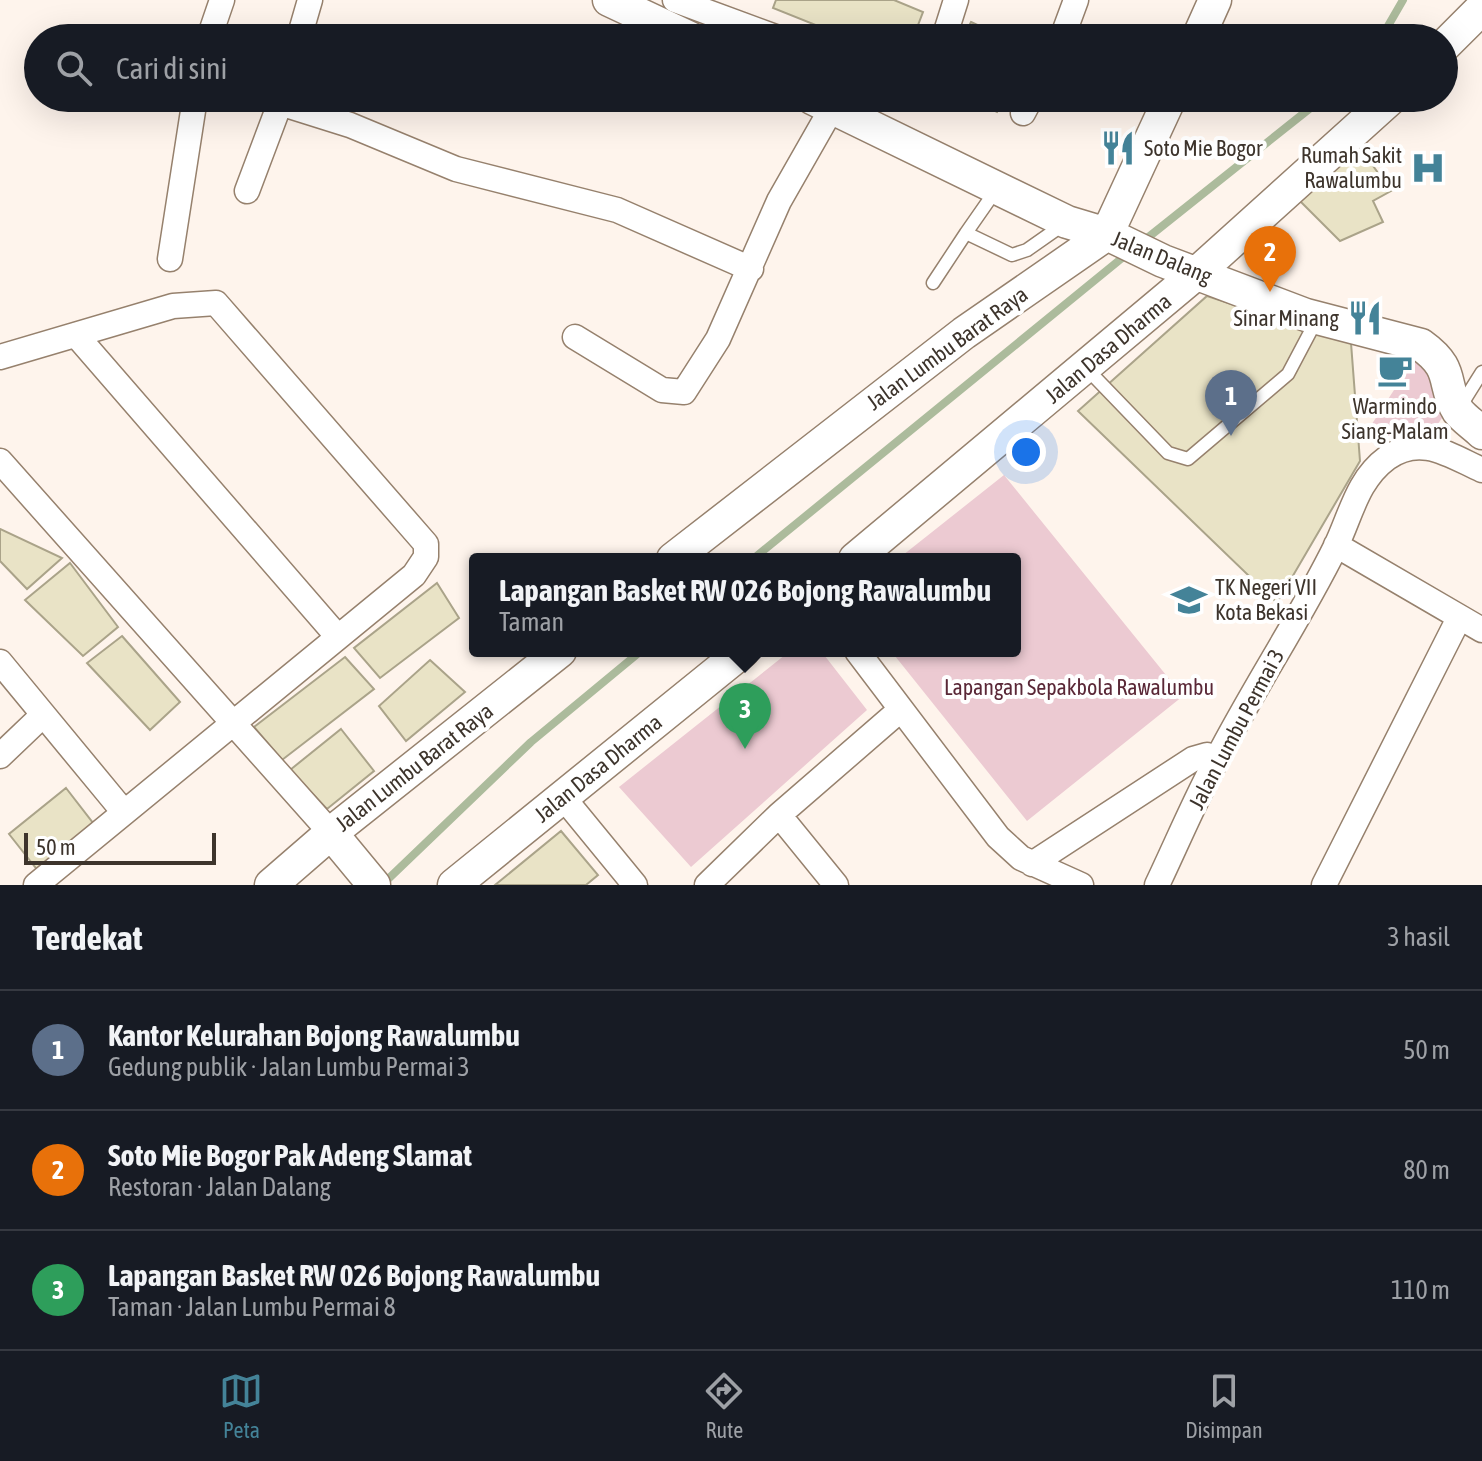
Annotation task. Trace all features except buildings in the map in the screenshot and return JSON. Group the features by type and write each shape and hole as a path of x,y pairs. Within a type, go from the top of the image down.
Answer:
{"street":[{"path":"214,24 222,0"},
{"path":"303,24 310,0"},
{"path":"609,0 660,24"},
{"path":"675,0 740,24"},
{"path":"948,24 956,0"},
{"path":"1067,24 1076,0"},
{"path":"1204,24 1215,0"},
{"path":"1458,32 1482,8"},
{"path":"170,259 175,210 192,112"},
{"path":"247,191 277,112"},
{"path":"313,112 456,169 617,210 751,269"},
{"path":"575,337 662,390 684,392 718,339 818,112"},
{"name":"Jalan Dalang","path":"841,112 1067,222 1116,238 1163,261 1317,318 1421,345 1436,356 1447,371 1458,410"},
{"path":"1116,238 1165,112"},
{"name":"Jalan Dasa Dharma","path":"862,553 1198,272 1375,112"},
{"name":"Jalan Lumbu Barat Raya","path":"681,553 964,333 1116,238"},
{"path":"0,357 173,306 216,303 426,544 426,557 414,575 36,885"},
{"path":"76,335 338,637"},
{"path":"1458,410 1482,433"},
{"name":"Jalan Lumbu Permai 3","path":"1157,885 1216,759 1336,545 1361,486 1389,457 1419,445 1433,447 1482,470"},
{"path":"0,461 374,885"},
{"path":"1336,545 1482,630"},
{"path":"1324,885 1459,618"},
{"name":"Jalan Lumbu Barat Raya","path":"271,885 337,841 553,657"},
{"name":"Jalan Dasa Dharma","path":"456,884 736,657"},
{"path":"861,657 899,711 998,837 1032,864 1081,885"},
{"path":"0,662 123,811"},
{"path":"707,885 779,815 899,711"},
{"path":"0,756 43,715"},
{"path":"1032,864 1193,759 1207,755 1216,759"},
{"path":"562,796 635,885"},
{"path":"779,815 836,885"}],"lane":[{"path":"933,283 998,188"},
{"path":"966,233 1012,255 1027,250 1067,222"},
{"path":"1085,366 1168,453 1188,459 1288,374 1317,318"},
{"path":"1458,410 1482,372"}],"green space":[{"path":"1420,350 1450,407 1427,439 1405,443 1368,430"},
{"name":"Lapangan Sepakbola Rawalumbu","path":"1004,475 1183,696 1027,821 896,657 1021,657 1021,553 906,553"},
{"path":"782,657 826,657 867,710 691,867 619,787"}],"waterway":[{"path":"1389,24 1403,0"},
{"path":"1141,243 1305,112"},
{"path":"760,553 1127,254"},
{"path":"383,884 531,742 634,657"}],"place":[{"name":"Soto Mie Bogor","path":"1118,148"},
{"name":"Rumah Sakit Rawalumbu","path":"1428,168"},
{"name":"Soto Mie Bogor Pak Adeng Slamat","path":"1270,292"},
{"name":"Sinar Minang","path":"1365,318"},
{"name":"Warmindo Siang-Malam","path":"1395,370"},
{"name":"Kantor Kelurahan Bojong Rawalumbu","path":"1231,436"},
{"name":"TK Negeri VII Kota Bekasi","path":"1189,600"},
{"name":"Lapangan Basket RW 026 Bojong Rawalumbu","path":"745,749"}]}
